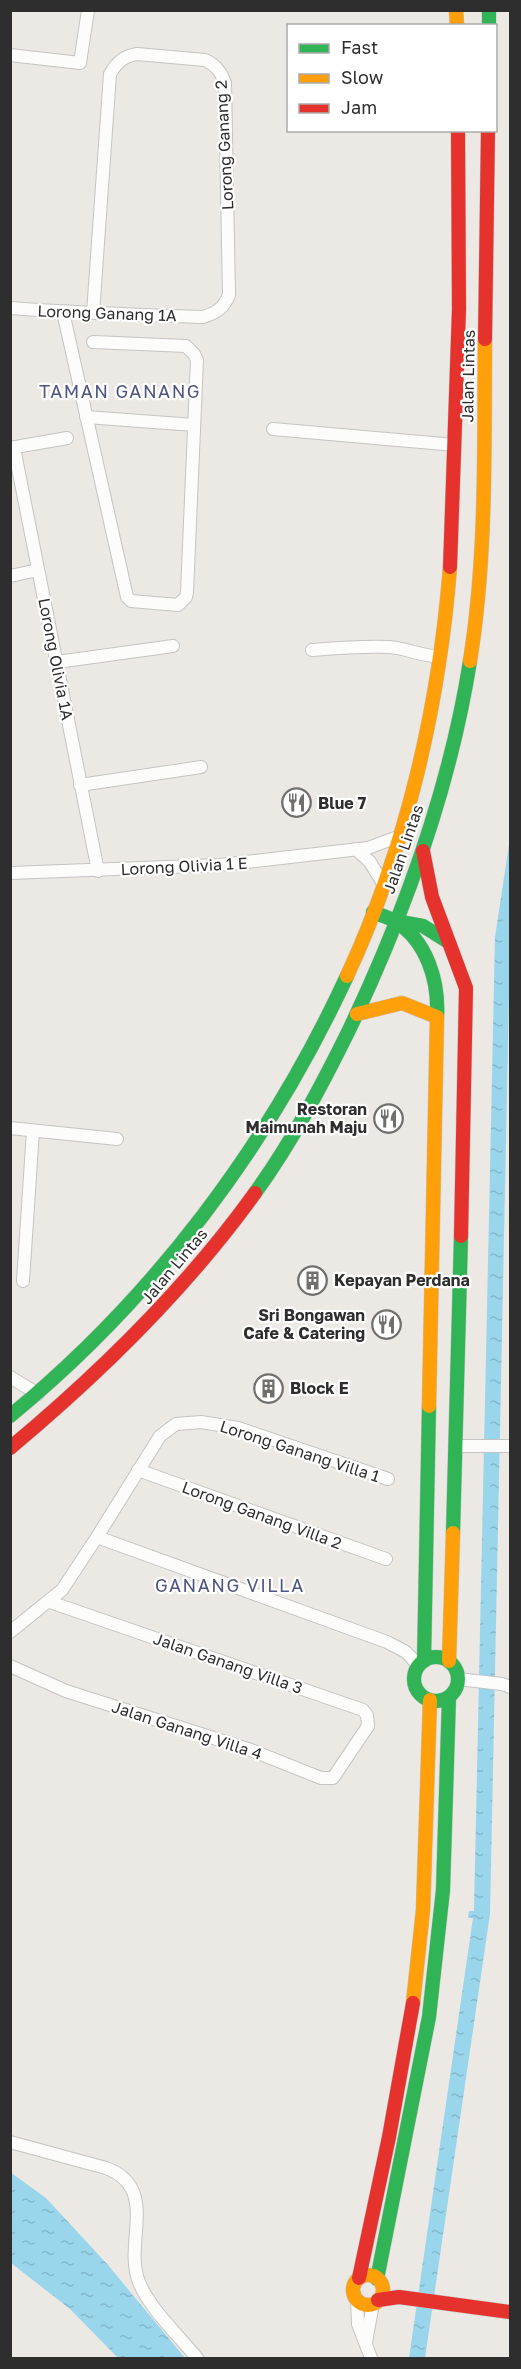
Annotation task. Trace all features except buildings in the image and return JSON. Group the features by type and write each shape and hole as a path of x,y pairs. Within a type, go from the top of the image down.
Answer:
{"main road":[{"name":"Jalan Lintas","path":"10,1416 38,1394 100,1333 159,1270 211,1206 261,1135 290,1088 334,1005 384,885 401,836 425,736 440,656 447,591 458,350 458,132"},
{"name":"Jalan Lintas","path":"10,1448 53,1413 133,1338 179,1289 252,1197 307,1110 357,1014 372,983 423,851 452,750 478,611 488,132"},
{"path":"425,736 447,677 453,669 470,663"},
{"path":"423,851 432,897 466,988 467,1014 449,1661"},
{"path":"373,912 396,921 414,921 434,931 448,942"},
{"path":"396,921 415,940 433,971 439,1008 421,1664"},
{"path":"357,1014 402,1003 437,1017"},
{"path":"376,2302 382,2292 379,2281 429,2017 443,1890 449,1697 465,1680 449,1661 436,1657 421,1664 415,1672 415,1686 424,1698 437,1701 449,1697"},
{"path":"399,2293 364,2305 357,2300 353,2286 359,2278 412,2014 423,1910 430,1700"},
{"path":"359,2278 366,2276 399,2293 454,2299 510,2301"},
{"path":"454,2299 510,2312"}],"street":[{"path":"10,55 80,63 88,10"},
{"path":"491,24 501,10"},
{"name":"Lorong Ganang 2","path":"93,313 110,74 121,60 137,54 205,60 218,68 225,83 229,295 220,309 203,317"},
{"name":"Lorong Ganang 1A","path":"10,308 203,317"},
{"path":"63,312 127,597 131,601 170,606 182,602 187,592 197,360 186,346 93,342"},
{"path":"86,417 194,425"},
{"path":"273,429 455,445"},
{"path":"12,448 67,438"},
{"name":"Lorong Olivia 1A","path":"12,448 98,871"},
{"path":"10,576 38,570"},
{"path":"57,662 173,646"},
{"path":"312,650 388,647 426,657 440,656"},
{"path":"80,785 201,767"},
{"name":"Lorong Olivia 1 E","path":"10,873 200,867 356,849 379,845 401,836"},
{"path":"356,849 370,862 384,885"},
{"path":"10,1128 117,1139"},
{"path":"23,1281 33,1131"},
{"path":"10,1377 38,1394"},
{"name":"Lorong Ganang Villa 1","path":"138,1470 160,1436 176,1424 201,1422 238,1428 388,1479"},
{"path":"455,1446 507,1447"},
{"path":"10,1632 50,1602 71,1579 138,1470"},
{"name":"Lorong Ganang Villa 2","path":"138,1470 386,1559"},
{"path":"97,1538 387,1642 406,1652 421,1664"},
{"name":"Jalan Ganang Villa 3","path":"50,1602 363,1710 367,1715 368,1726 352,1749"},
{"name":"Jalan Ganang Villa 4","path":"10,1666 66,1691 251,1750 321,1778 333,1778 352,1749"},
{"path":"465,1680 506,1686"},
{"path":"10,2142 106,2168 119,2173 126,2179 136,2199 134,2264 139,2284 146,2296 197,2358"},
{"path":"357,2300 358,2324 371,2358"},
{"path":"365,2343 376,2302"}],"water":[{"path":"510,838 510,948 490,1914 425,2358 409,2358 473,1918 468,1918 469,1911 474,1911 495,937"},
{"path":"10,2172 46,2198 108,2265 185,2358 118,2358 70,2309 11,2263"}],"traffic: fast":[{"path":"489,10 489,24"},
{"path":"255,1193 282,1154 317,1092 350,1028 389,940 438,802 451,756 470,661"},
{"path":"373,912 406,929 423,951 429,963 436,990 437,1017"},
{"path":"396,921 423,926 447,941"},
{"path":"10,1416 63,1370 112,1321 203,1215 244,1158 282,1099 316,1039 347,976"},
{"path":"453,1533 461,1236"},
{"path":"424,1661 429,1406"},
{"path":"436,1657 451,1664 458,1679 451,1694 436,1701 421,1694 414,1679 421,1664 436,1657"},
{"path":"377,2279 429,2017 443,1890 449,1697"}],"traffic: slow":[{"path":"456,10 457,24"},
{"path":"470,661 482,541 485,339"},
{"path":"347,976 368,928 403,828 438,672 450,567"},
{"path":"357,1014 402,1003 437,1017 429,1406"},
{"path":"449,1661 453,1533"},
{"path":"413,2003 423,1910 430,1700"},
{"path":"368,2275 374,2276 382,2284 383,2290 382,2296 374,2304 368,2305 362,2304 354,2296 353,2290 354,2284 362,2276 368,2275"}],"traffic: jam":[{"path":"450,567 459,309 458,132"},
{"path":"485,339 488,132"},
{"path":"423,851 432,897 466,988 461,1236"},
{"path":"10,1448 109,1360 171,1296 255,1193"},
{"path":"359,2278 389,2137 413,2003"},
{"path":"378,2300 399,2297 510,2312"}],"place":[{"name":"Blue 7","path":"297,803"},
{"name":"Restoran Maimunah Maju","path":"388,1118"},
{"name":"Kepayan Perdana","path":"313,1280"},
{"name":"Sri Bongawan Cafe & Catering","path":"386,1324"},
{"name":"Block E","path":"269,1388"}],"district":[{"name":"TAMAN GANANG","path":"120,391"},
{"name":"GANANG VILLA","path":"230,1585"}]}
